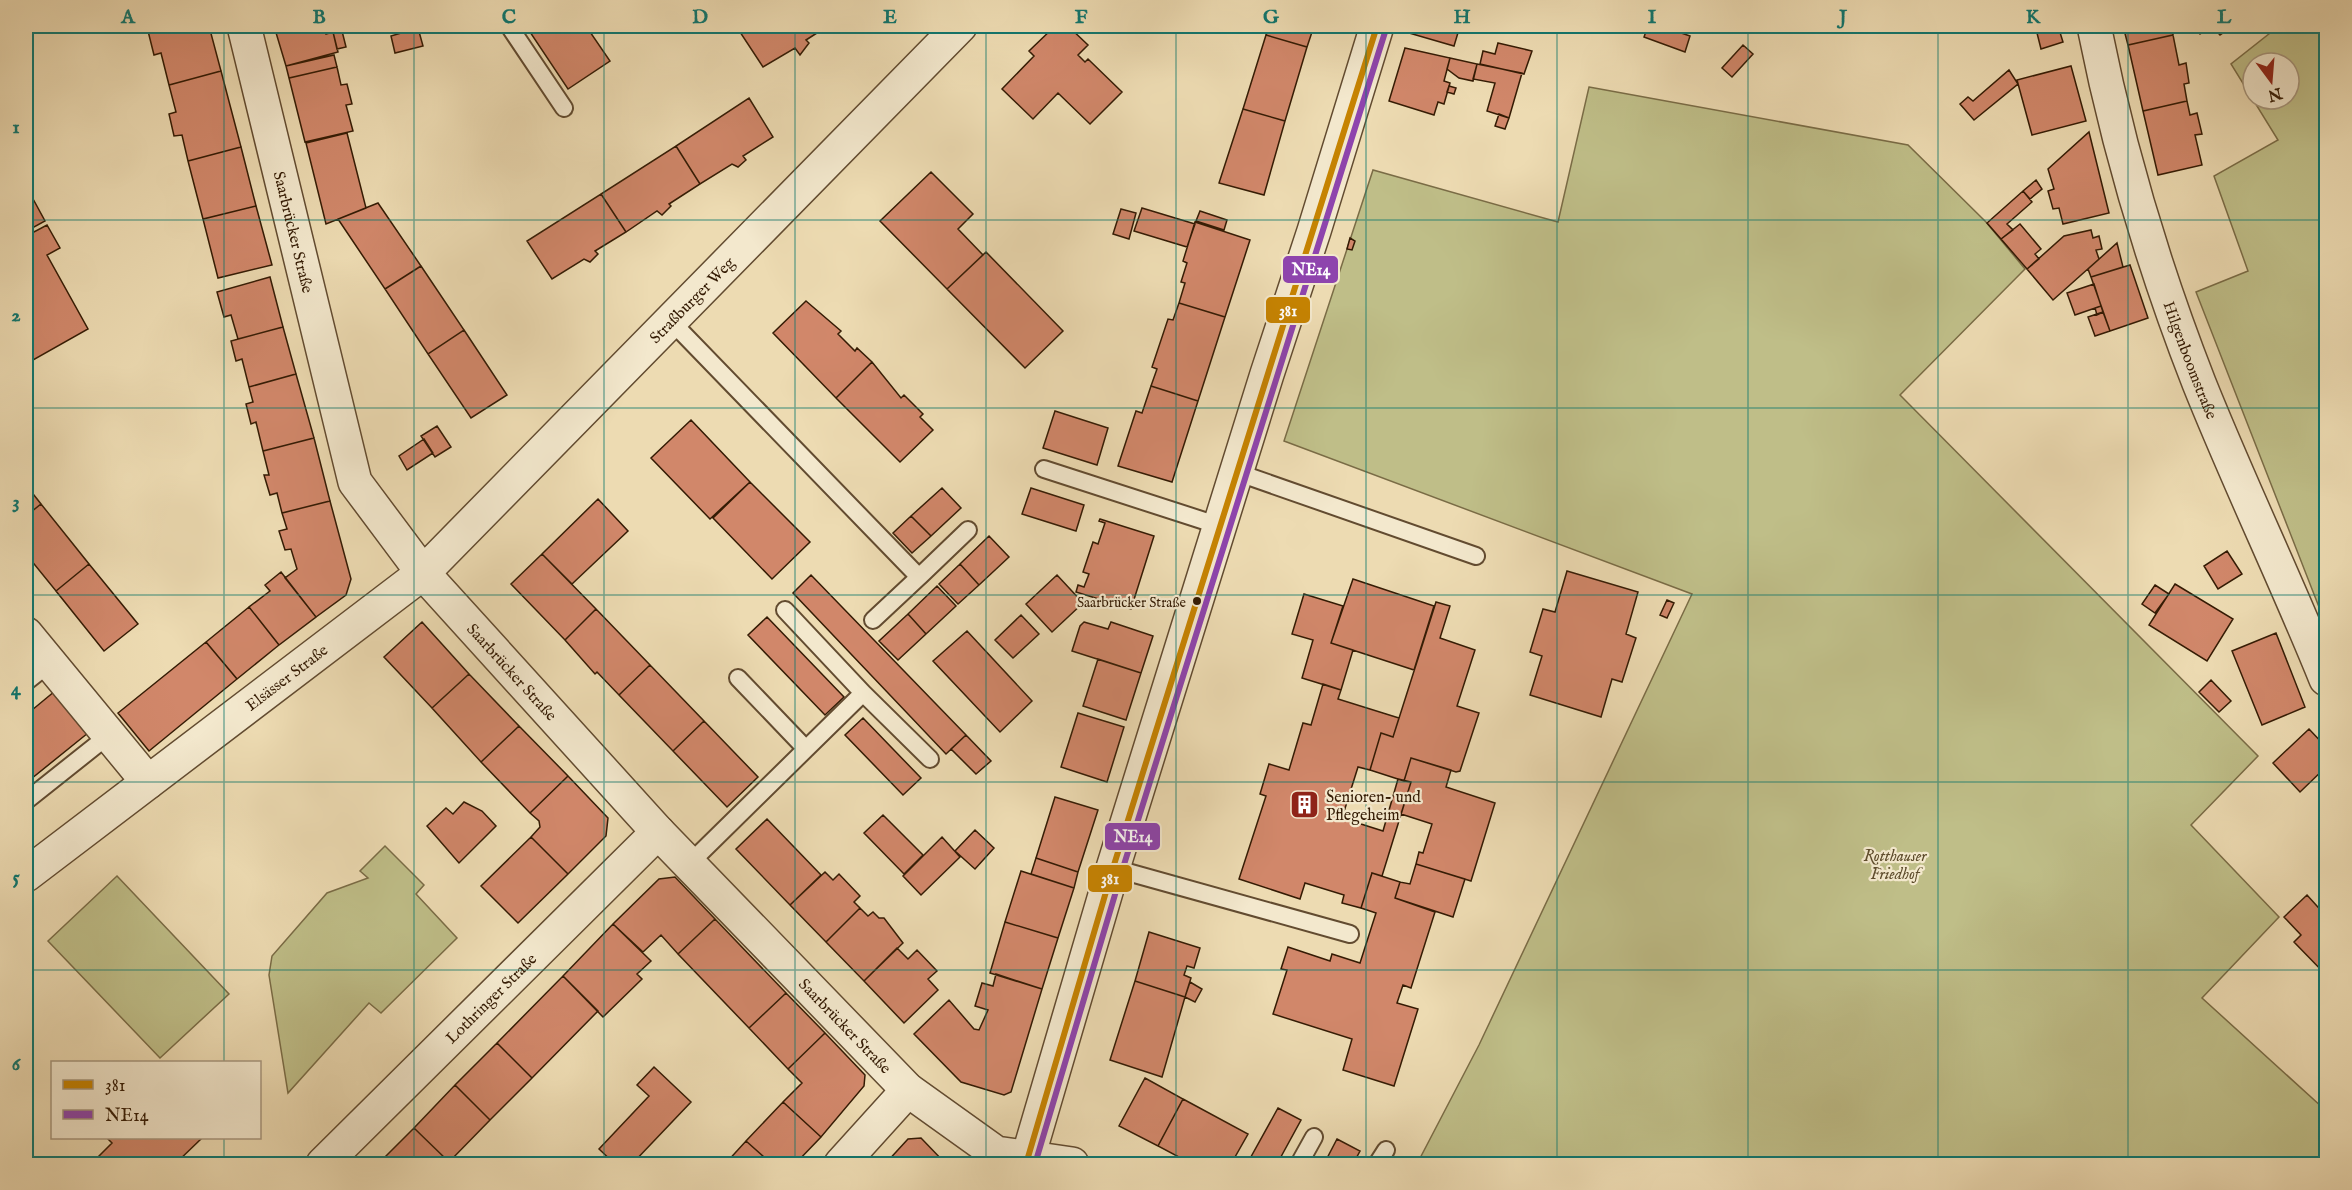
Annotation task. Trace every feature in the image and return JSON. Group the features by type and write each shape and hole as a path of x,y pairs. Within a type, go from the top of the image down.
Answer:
{"street":[{"name":"Saarbrücker Straße","path":"244,26 355,482 423,573 658,832 908,1090 996,1153 1027,1161 1072,1164"},
{"name":"Straßburger Weg","path":"423,573 960,26"},
{"path":"1027,1161 1113,868 1377,26"},
{"name":"Hilgenboomstraße","path":"2094,26 2103,72 2146,232 2199,381 2326,679"},
{"name":"Elsässer Straße","path":"26,875 423,573"},
{"path":"26,634 38,673 110,735 148,782"},
{"name":"Lothringer Straße","path":"324,1164 658,832"},
{"path":"841,1164 908,1090"}],"lane":[{"path":"509,26 564,108"},
{"path":"670,320 919,576"},
{"path":"1044,469 1220,526"},
{"path":"1236,472 1476,556"},
{"path":"873,620 968,530"},
{"path":"785,610 863,693 930,759"},
{"path":"738,678 806,749"},
{"path":"689,864 863,693"},
{"path":"26,801 110,735"},
{"path":"1113,868 1350,934"},
{"path":"1299,1164 1314,1137"}],"green space":[{"path":"2279,26 2326,26 2326,625 2196,292 2248,271 2214,176 2278,140 2260,111 2301,111 2301,51 2247,51"},
{"path":"2241,56 2241,80 2231,64"},
{"name":"Rotthauser Friedhof","path":"1589,87 1908,145 1986,222 2025,269 1900,395 2258,756 2191,825 2279,917 2202,998 2323,1108 2326,1107 2326,1164 1417,1164 1479,1045 1692,594 1284,441 1373,170 1558,222"},
{"path":"385,846 424,885 416,894 457,938 381,1013 369,1003 288,1093 269,975 272,956 327,893 368,878 360,871"},
{"path":"117,876 229,994 160,1058 48,941"}],"building":[{"path":"170,26 209,26 221,71 169,85 161,53 154,55 148,31"},
{"path":"274,26 324,26 326,34 333,32 338,52 286,66"},
{"path":"393,26 418,26 418,28 395,33"},
{"path":"526,26 586,26 610,61 568,89"},
{"path":"743,26 828,26 806,40 809,43 800,55 795,48 763,67 738,29"},
{"path":"1055,26 1068,26 1088,45 1078,55 1085,62 1088,59 1122,92 1090,124 1058,93 1033,119 1002,89 1034,56 1029,51"},
{"path":"1269,26 1314,26 1307,47 1266,35"},
{"path":"1411,26 1460,26 1454,46 1409,33"},
{"path":"1648,26 1661,26 1690,36 1685,52 1644,37"},
{"path":"2058,26 2063,42 2041,49 2037,33"},
{"path":"2123,26 2171,26 2173,35 2128,45"},
{"path":"2194,26 2212,26 2200,34"},
{"path":"2212,26 2233,26 2220,35"},
{"path":"341,27 346,47 337,49 333,32 326,34 325,31"},
{"path":"418,28 423,46 395,53 391,36"},
{"path":"1266,35 1307,47 1285,121 1243,109"},
{"path":"2173,35 2179,65 2186,63 2189,83 2184,84 2187,101 2143,111 2128,45"},
{"path":"1498,43 1532,51 1524,74 1480,64 1483,51 1495,54"},
{"path":"1743,45 1753,54 1732,77 1722,68"},
{"path":"1405,48 1450,58 1444,81 1450,83 1444,104 1438,102 1434,115 1389,101"},
{"path":"334,55 337,67 289,78 286,66"},
{"path":"1450,58 1477,64 1473,81 1459,78 1447,69"},
{"path":"1477,64 1522,73 1509,118 1487,111 1495,83 1473,79"},
{"path":"2071,66 2086,121 2032,135 2017,80"},
{"path":"337,67 341,85 347,84 352,104 346,105 353,131 305,142 289,78"},
{"path":"2009,70 2018,84 1974,120 1960,104 1968,97 1973,101"},
{"path":"221,71 241,147 188,161 182,135 174,136 169,114 176,112 169,85"},
{"path":"1449,86 1456,88 1454,94 1447,92"},
{"path":"749,98 773,137 743,156 746,160 738,167 732,164 700,184 676,146"},
{"path":"2187,101 2190,115 2197,113 2202,134 2195,135 2202,165 2158,175 2143,111"},
{"path":"1243,109 1285,121 1264,195 1219,183"},
{"path":"1499,114 1509,118 1505,129 1495,126"},
{"path":"2089,132 2109,213 2063,224 2059,208 2053,209 2048,191 2054,189 2048,169"},
{"path":"347,133 366,208 326,224 306,143"},
{"path":"676,146 700,184 669,204 671,206 662,215 657,211 626,232 601,194"},
{"path":"241,147 256,206 203,219 188,161"},
{"path":"931,172 973,214 958,229 983,255 947,289 880,221"},
{"path":"2036,180 2042,189 2030,199 2023,191"},
{"path":"26,186 45,221 32,228 34,232 47,225 60,248 47,255 88,329 26,364"},
{"path":"2023,191 2032,202 2007,224 2013,230 2001,239 1987,223"},
{"path":"601,194 626,232 595,251 598,254 590,262 584,259 552,279 527,241"},
{"path":"378,203 421,266 385,289 338,219"},
{"path":"256,206 272,265 218,278 203,219"},
{"path":"1142,208 1195,224 1187,247 1134,231"},
{"path":"1121,209 1136,213 1129,239 1113,234"},
{"path":"1200,211 1227,220 1224,230 1196,221"},
{"path":"1195,222 1250,240 1225,317 1179,303 1185,283 1181,282 1187,263 1183,261"},
{"path":"2020,224 2041,249 2035,254 2039,259 2027,269 2001,239"},
{"path":"2091,230 2093,238 2099,236 2102,249 2096,250 2099,259 2053,300 2027,269 2064,236"},
{"path":"1350,238 1355,241 1352,250 1347,249"},
{"path":"2117,243 2123,267 2091,277 2088,269"},
{"path":"986,252 1063,331 1025,368 947,289"},
{"path":"2130,265 2148,318 2110,331 2091,277"},
{"path":"421,266 464,330 428,354 385,289"},
{"path":"270,277 283,327 238,339 231,315 224,317 217,292"},
{"path":"2094,284 2101,306 2075,315 2067,293"},
{"path":"806,301 841,331 838,334 855,351 857,348 872,362 836,398 773,333"},
{"path":"1179,303 1225,317 1198,401 1151,386 1157,369 1152,367 1168,319 1173,320"},
{"path":"2101,306 2103,312 2097,315 2095,308"},
{"path":"2103,312 2110,331 2095,336 2088,317"},
{"path":"283,327 296,374 249,387 242,359 236,361 231,341"},
{"path":"464,330 507,395 471,418 428,354"},
{"path":"872,362 901,398 904,395 923,414 920,417 933,430 900,462 836,398"},
{"path":"296,374 314,438 263,451 256,422 251,424 246,404 253,402 249,387"},
{"path":"1151,386 1198,401 1172,482 1118,466 1136,411 1142,413"},
{"path":"1055,411 1108,428 1097,465 1043,448"},
{"path":"691,420 750,482 710,519 651,458"},
{"path":"437,426 451,447 435,457 421,436"},
{"path":"314,438 330,501 282,513 277,493 270,495 264,475 269,475 263,451"},
{"path":"424,439 433,453 407,470 399,456"},
{"path":"750,482 810,542 772,579 713,518"},
{"path":"26,485 41,504 26,516"},
{"path":"942,488 961,508 931,536 911,516"},
{"path":"1031,488 1084,505 1076,531 1022,514"},
{"path":"598,499 628,531 572,584 542,554"},
{"path":"330,501 351,579 346,595 316,617 285,578 297,569 291,549 285,550 279,531 287,529 282,513"},
{"path":"41,504 89,564 56,591 26,554 26,516"},
{"path":"911,516 931,536 912,553 893,533"},
{"path":"1100,519 1154,536 1131,609 1076,592 1078,585 1084,587 1089,574 1083,572 1093,542 1098,544 1105,523 1099,521"},
{"path":"989,536 1009,557 979,585 960,564"},
{"path":"2227,551 2242,574 2218,589 2204,566"},
{"path":"542,554 596,609 565,640 511,584"},
{"path":"89,564 138,624 104,651 56,591"},
{"path":"960,564 979,585 958,604 939,584"},
{"path":"1567,571 1638,592 1626,634 1636,638 1622,682 1612,679 1601,717 1530,695 1542,656 1530,652 1543,609 1555,612"},
{"path":"281,572 316,617 279,645 249,607 270,591 265,585"},
{"path":"811,575 966,735 946,754 793,593"},
{"path":"1057,575 1083,603 1052,632 1026,604"},
{"path":"1353,579 1434,606 1414,670 1331,643"},
{"path":"2175,584 2233,619 2207,661 2149,625"},
{"path":"2155,585 2169,594 2155,613 2142,604"},
{"path":"937,586 956,606 926,634 908,614"},
{"path":"1304,594 1343,606 1331,643 1353,650 1341,690 1302,678 1313,640 1292,634"},
{"path":"1667,600 1674,603 1667,618 1660,615"},
{"path":"1436,602 1450,606 1440,638 1475,650 1457,706 1479,713 1460,771 1456,772 1411,758 1404,781 1370,770 1381,733 1393,737"},
{"path":"249,607 279,645 237,679 206,642"},
{"path":"596,609 650,665 619,695 597,672 595,674 565,640"},
{"path":"908,614 926,634 898,660 879,641"},
{"path":"1021,615 1039,634 1013,658 995,640"},
{"path":"767,617 844,697 825,715 748,635"},
{"path":"422,622 469,674 432,708 384,657"},
{"path":"1084,622 1108,629 1111,622 1153,636 1141,673 1072,651 1080,626"},
{"path":"967,631 1032,701 1000,732 933,661"},
{"path":"2276,633 2305,707 2262,725 2232,651"},
{"path":"206,642 237,679 149,751 118,713"},
{"path":"1098,659 1141,673 1126,720 1083,706"},
{"path":"650,665 704,721 673,751 619,695"},
{"path":"469,674 519,726 481,762 432,708"},
{"path":"2211,680 2231,701 2219,712 2199,692"},
{"name":"Senioren- und Pflegeheim","path":"1323,684 1341,690 1338,699 1399,718 1393,737 1381,733 1370,770 1358,767 1342,818 1383,831 1398,779 1411,782 1382,876 1372,873 1361,908 1342,903 1344,895 1305,883 1300,899 1239,879 1266,796 1260,794 1269,764 1289,770 1303,723 1311,725"},
{"path":"55,691 88,733 26,783 26,715"},
{"path":"1078,713 1124,727 1107,782 1061,767"},
{"path":"863,718 921,778 903,795 845,735"},
{"path":"704,721 758,777 727,807 673,751"},
{"path":"519,726 568,776 530,813 481,762"},
{"path":"2309,729 2326,747 2326,767 2300,792 2273,763"},
{"path":"966,735 991,761 976,774 951,749"},
{"path":"1411,758 1451,770 1446,787 1495,803 1471,881 1416,864 1419,852 1423,853 1432,824 1401,814 1411,782 1404,781"},
{"path":"568,776 608,818 606,836 568,874 531,837 540,827 539,821 530,813"},
{"path":"1055,797 1098,810 1078,872 1036,858"},
{"path":"464,802 482,811 496,826 459,863 427,826 446,808 453,814"},
{"path":"883,815 923,855 904,874 864,833"},
{"path":"767,819 821,875 790,905 736,849"},
{"path":"975,830 994,848 975,869 955,851"},
{"path":"531,837 568,874 518,923 481,886"},
{"path":"942,837 960,857 921,895 903,876"},
{"path":"1036,858 1078,872 1074,888 1031,874"},
{"path":"1416,864 1465,879 1453,917 1395,898 1400,882 1410,884"},
{"path":"1021,871 1074,888 1058,938 1005,922"},
{"path":"825,872 833,880 839,874 860,896 854,902 860,908 826,942 790,905"},
{"path":"1372,873 1400,882 1395,898 1435,912 1411,988 1403,985 1397,1003 1418,1009 1394,1086 1343,1070 1352,1039 1273,1014 1287,970 1281,969 1288,947 1330,961 1332,954 1360,963 1376,913 1361,908"},
{"path":"675,877 715,919 678,954 661,935 643,952 613,924 659,879"},
{"path":"2307,895 2326,916 2326,975 2294,942 2301,935 2284,917"},
{"path":"860,908 868,916 873,912 879,918 884,918 903,943 864,981 826,942"},
{"path":"715,919 786,993 749,1028 678,954"},
{"path":"1005,922 1058,938 1042,989 990,973"},
{"path":"613,924 651,961 637,974 642,979 603,1017 563,976"},
{"path":"1149,932 1200,948 1194,968 1187,966 1184,975 1191,978 1185,997 1135,981"},
{"path":"897,948 908,959 917,950 937,971 928,979 938,990 904,1023 864,981"},
{"path":"996,974 1042,989 1011,1092 1004,1095 961,1082 914,1034 949,1000 974,1029 979,1030 988,1010 975,1006 982,983 993,986"},
{"path":"563,976 598,1011 532,1078 497,1043"},
{"path":"1135,981 1185,997 1162,1077 1110,1060"},
{"path":"1190,982 1202,989 1195,1002 1185,997"},
{"path":"786,993 825,1033 788,1069 749,1028"},
{"path":"825,1033 865,1075 864,1086 821,1137 783,1102 802,1083 788,1069"},
{"path":"497,1043 532,1078 490,1120 455,1085"},
{"path":"654,1067 691,1102 632,1164 615,1164 599,1149 649,1096 637,1085"},
{"path":"1145,1078 1183,1099 1158,1146 1119,1126"},
{"path":"455,1085 490,1120 449,1162 414,1128"},
{"path":"1183,1099 1248,1134 1231,1164 1192,1164 1158,1146"},
{"path":"783,1102 821,1137 795,1164 772,1164 746,1141"},
{"path":"1278,1108 1301,1120 1277,1164 1247,1164"},
{"path":"414,1128 449,1162 447,1164 378,1164"},
{"path":"921,1138 946,1164 885,1164 908,1139"},
{"path":"108,1139 201,1139 175,1164 91,1164 112,1143"},
{"path":"1337,1139 1360,1151 1353,1164 1324,1164"},
{"path":"746,1141 772,1164 725,1164"}],"transit line":[{"name":"381","path":"1026,1164 1113,868 1377,26"},
{"name":"NE14","path":"1035,1164 1122,871 1386,29"}],"place":[{"name":"Saarbrücker Straße","path":"1197,601"},
{"name":"Senioren- und Pflegeheim","path":"1305,805"}]}
